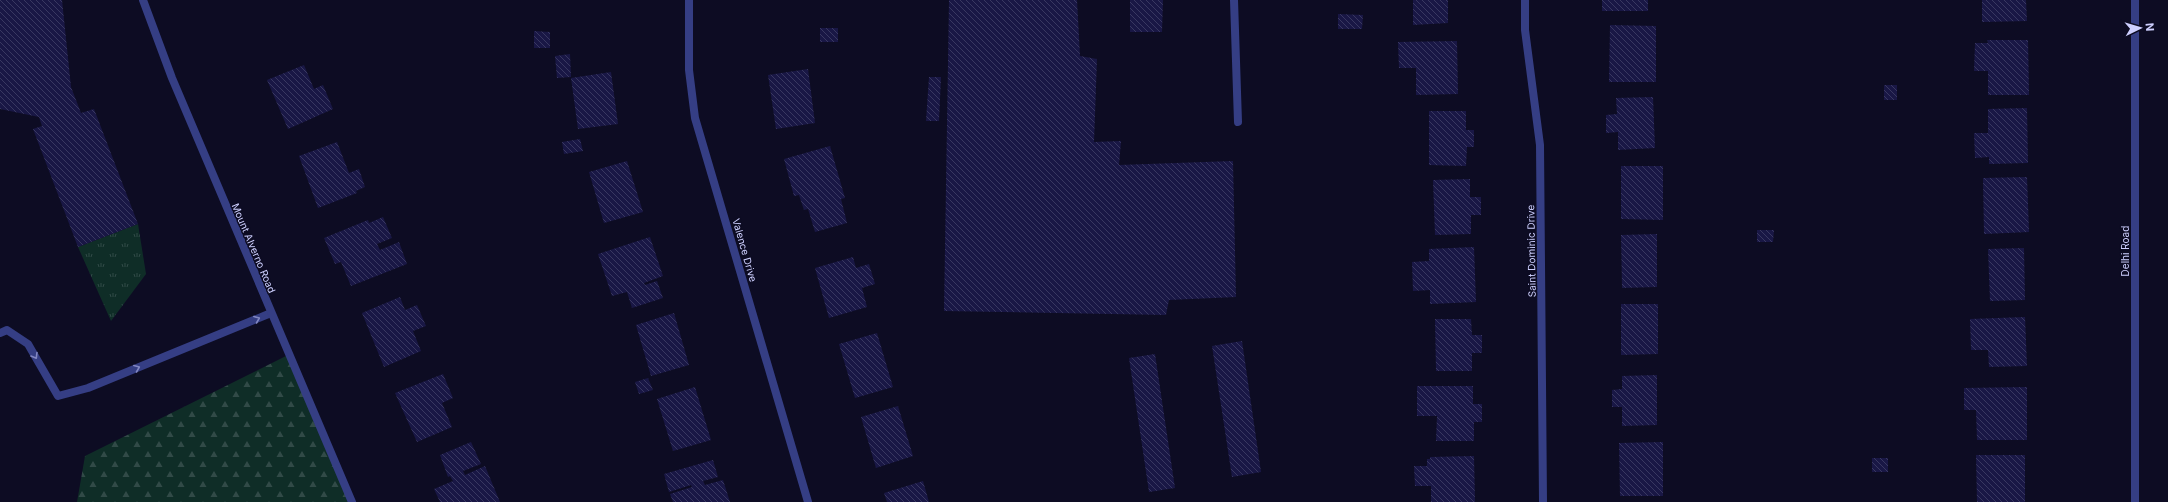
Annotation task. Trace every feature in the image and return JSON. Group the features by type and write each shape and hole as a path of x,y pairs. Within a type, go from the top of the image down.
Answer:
{"street":[{"name":"Mount Alverno Road","path":"143,0 172,78 352,502"},
{"name":"Valence Drive","path":"689,0 689,70 696,118 808,502"},
{"path":"1234,0 1238,122"},
{"name":"Saint Dominic Drive","path":"1525,0 1525,30 1540,145 1543,502"},
{"name":"Delhi Road","path":"2135,0 2135,502"},
{"path":"4,331 28,344 58,396 88,388 271,313"}],"green space":[{"path":"138,224 146,274 111,321 78,247"},
{"path":"290,354 352,502 77,502 85,456"}],"building":[{"path":"0,0 62,0 71,87 81,113 94,109 138,224 78,247 33,129 42,126 39,117 0,109"},
{"path":"949,0 1077,0 1080,56 1097,59 1094,142 1121,141 1119,165 1233,161 1236,297 1169,300 1166,315 944,311"},
{"path":"1130,0 1163,0 1162,32 1130,32"},
{"path":"1413,0 1448,0 1448,23 1413,25"},
{"path":"1602,0 1648,0 1648,11 1602,11"},
{"path":"1982,0 2026,0 2027,21 1982,22"},
{"path":"1338,14 1363,15 1362,29 1338,29"},
{"path":"1610,25 1656,26 1656,82 1609,82"},
{"path":"820,28 838,28 838,42 820,42"},
{"path":"534,31 550,32 550,48 534,48"},
{"path":"1987,40 2028,40 2029,95 1988,95 1988,71 1974,71 1975,43 1988,43"},
{"path":"1457,41 1458,94 1416,95 1416,68 1399,68 1398,42"},
{"path":"570,54 571,77 557,78 555,56"},
{"path":"304,65 314,89 323,85 333,109 288,129 267,80"},
{"path":"808,69 815,123 776,129 768,75"},
{"path":"611,72 618,124 578,129 571,78"},
{"path":"929,77 941,77 939,121 926,121"},
{"path":"1884,85 1897,85 1897,100 1884,100"},
{"path":"1653,97 1655,148 1618,150 1618,132 1606,133 1606,115 1617,114 1616,98"},
{"path":"2027,108 2028,163 1989,164 1989,157 1975,158 1974,133 1988,133 1988,109"},
{"path":"1429,111 1466,111 1466,130 1474,130 1474,147 1467,147 1466,166 1429,165"},
{"path":"580,139 583,151 564,154 562,142"},
{"path":"337,142 349,173 359,169 365,187 356,191 357,193 318,208 299,156"},
{"path":"830,146 845,198 841,199 847,223 815,232 808,209 804,210 799,195 794,196 784,159"},
{"path":"627,161 643,212 604,223 589,172"},
{"path":"1621,166 1663,166 1663,220 1621,219"},
{"path":"2027,177 2029,232 1984,234 1983,178"},
{"path":"1470,179 1470,197 1481,197 1481,215 1471,215 1471,234 1435,235 1433,180"},
{"path":"383,217 392,238 377,244 380,250 399,242 407,264 351,286 341,262 335,264 324,238 368,220 369,223"},
{"path":"1757,230 1774,230 1773,242 1757,242"},
{"path":"1657,234 1657,287 1622,288 1621,235"},
{"path":"650,237 663,276 644,283 645,285 657,281 663,298 632,308 627,292 612,296 598,254"},
{"path":"1474,247 1476,302 1430,304 1430,290 1413,291 1412,262 1429,261 1429,249"},
{"path":"2024,248 2025,300 1990,301 1988,249"},
{"path":"853,257 856,268 869,264 875,284 862,288 867,307 829,318 815,268"},
{"path":"400,297 405,310 417,305 426,326 413,331 421,351 384,367 362,313"},
{"path":"1621,304 1658,304 1658,354 1621,355"},
{"path":"674,313 689,365 651,376 636,325"},
{"path":"2025,317 2027,366 1989,367 1988,350 1971,350 1970,319"},
{"path":"1435,319 1471,319 1472,335 1482,335 1482,353 1472,353 1472,371 1436,371"},
{"path":"877,333 893,387 855,398 839,344"},
{"path":"1242,341 1261,472 1232,477 1212,346"},
{"path":"1155,354 1175,488 1149,492 1129,358"},
{"path":"443,374 453,398 442,403 452,427 417,442 395,393"},
{"path":"1657,375 1657,425 1622,426 1622,407 1612,407 1612,390 1622,389 1622,376"},
{"path":"648,378 653,390 639,394 635,382"},
{"path":"1417,386 1473,386 1473,404 1482,404 1482,422 1474,422 1474,441 1436,441 1437,416 1417,416"},
{"path":"695,387 711,440 673,451 657,399"},
{"path":"2027,387 2027,440 1977,440 1976,410 1964,410 1964,388"},
{"path":"898,406 913,456 876,468 861,417"},
{"path":"471,442 481,464 463,471 465,475 485,466 500,502 440,502 434,489 453,481 450,476 448,477 440,455"},
{"path":"1663,442 1663,496 1620,496 1619,443"},
{"path":"1976,455 2025,455 2025,502 1977,502"},
{"path":"1474,456 1475,502 1431,502 1431,486 1415,486 1414,466 1427,466 1427,459 1430,459 1430,457"},
{"path":"1872,458 1888,458 1888,472 1872,472"},
{"path":"713,460 718,477 703,481 705,485 723,480 730,502 673,502 670,494 692,487 691,485 669,492 664,474"},
{"path":"923,481 929,502 887,502 884,493"}]}
